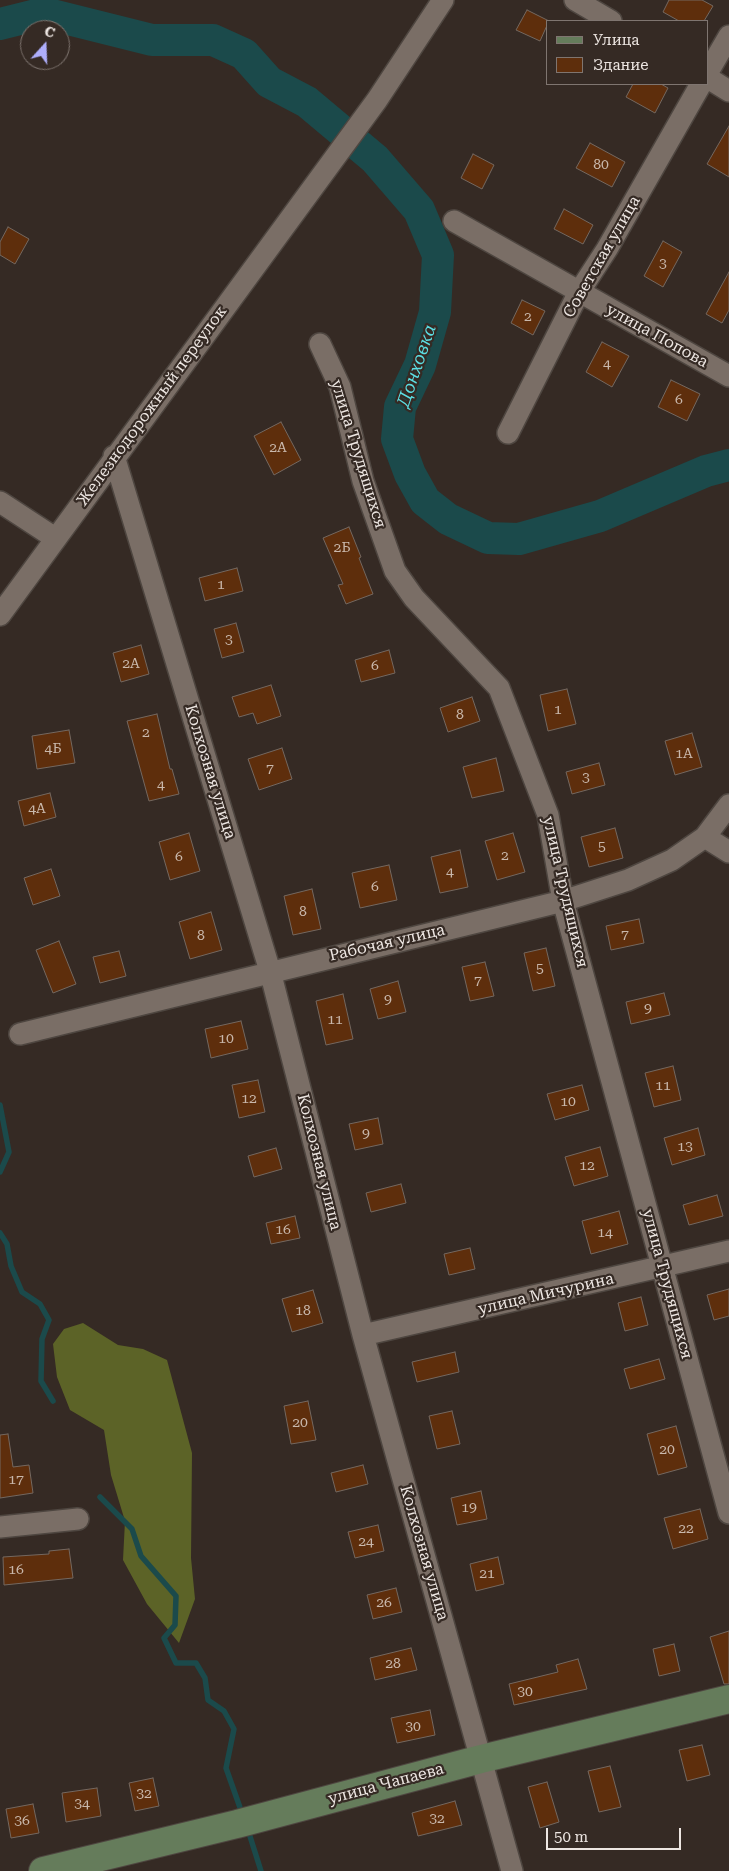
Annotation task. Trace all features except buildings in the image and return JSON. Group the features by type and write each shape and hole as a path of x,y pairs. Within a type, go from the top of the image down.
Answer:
{"street":[{"name":"Железнодорожный переулок","path":"0,615 114,456 377,100 443,0"},
{"path":"576,0 609,20"},
{"path":"709,70 729,36"},
{"path":"709,79 729,91"},
{"name":"Советская улица","path":"508,433 579,292 607,249 700,85"},
{"name":"улица Попова","path":"454,221 729,376"},
{"name":"улица Трудящихся","path":"320,344 340,387 363,481 395,571 414,598 499,688 548,815 563,902 729,1513"},
{"name":"Колхозная улица","path":"114,456 270,971 363,1335 512,1871"},
{"path":"0,502 55,538"},
{"name":"Рабочая улица","path":"20,1034 270,971 563,902 628,880 672,860 705,837 729,805"},
{"path":"705,837 729,852"},
{"name":"улица Мичурина","path":"363,1335 662,1268 729,1251"},
{"path":"0,1527 78,1519"},
{"name":"улица Чапаева","path":"43,1871 237,1824 481,1759 729,1699"}],"green space":[{"path":"83,1323 118,1345 143,1349 167,1360 192,1453 191,1558 195,1599 179,1643 147,1604 123,1560 125,1521 111,1475 104,1430 70,1410 57,1377 53,1344 64,1329"}],"waterway":[{"name":"Донховка","path":"0,24 44,13 152,40 213,40 244,54 269,82 307,102 375,159 419,210 438,255 435,312 420,365 400,407 397,439 410,474 425,501 448,519 488,538 519,539 600,516 706,471 729,465"},
{"path":"0,1105 9,1152 0,1172"},
{"path":"0,1233 7,1244 11,1266 22,1292 40,1304 49,1320 42,1339 41,1381 53,1401"},
{"path":"100,1497 132,1529 141,1556 176,1596 175,1625 164,1638 176,1663 196,1663 205,1678 208,1700 224,1711 234,1729 226,1768 243,1816"},
{"path":"248,1830 261,1871"}]}
